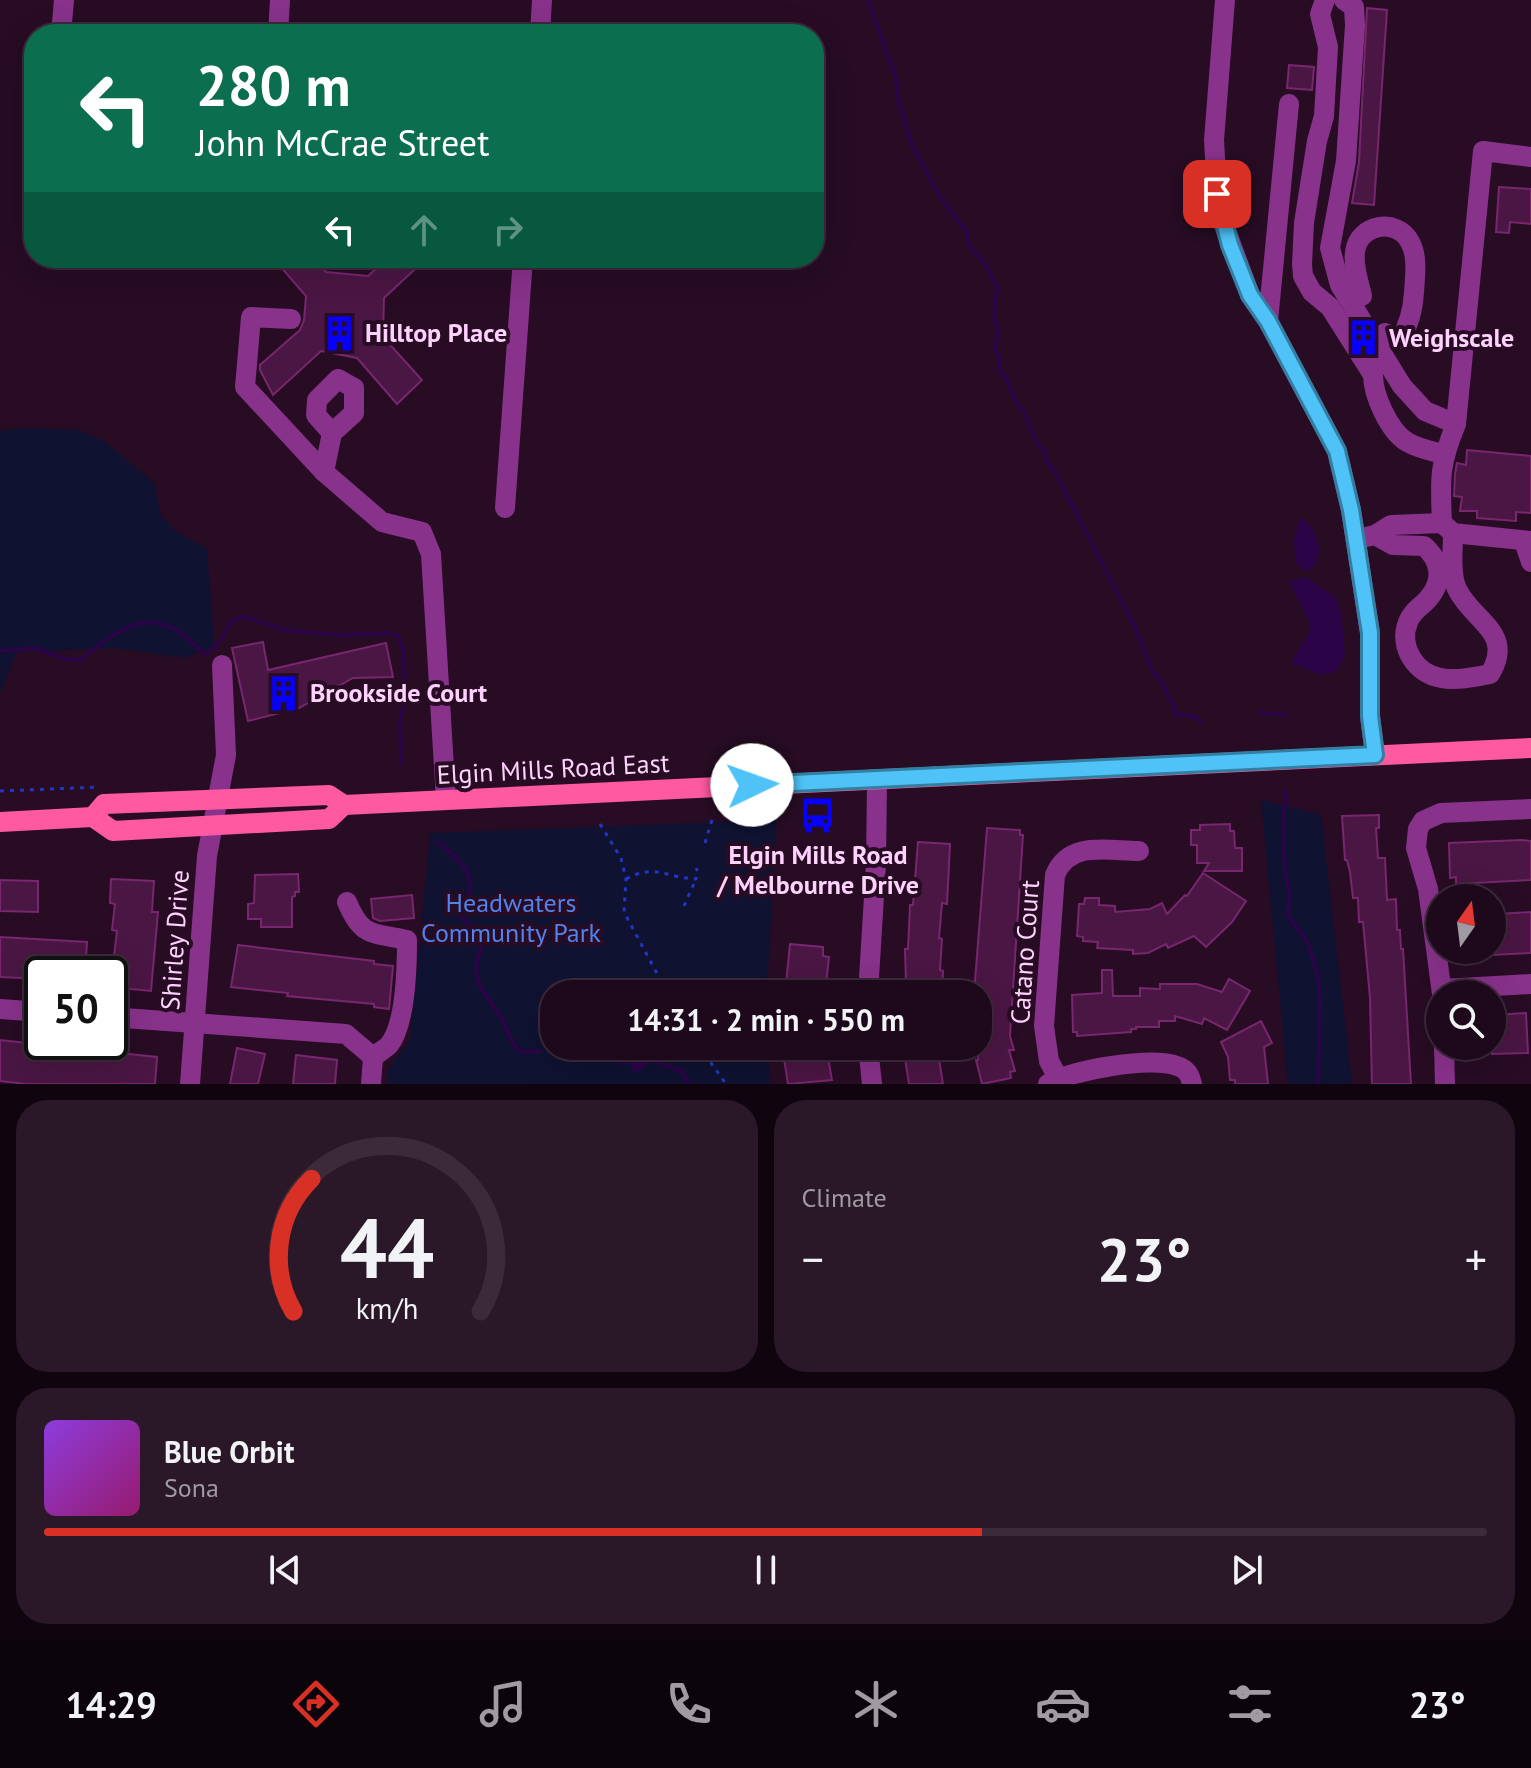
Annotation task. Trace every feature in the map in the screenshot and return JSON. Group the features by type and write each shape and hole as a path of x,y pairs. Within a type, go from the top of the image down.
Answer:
{"main road":[{"name":"Elgin Mills Road East","path":"93,817 104,804 329,795 344,805 1531,748"},
{"name":"Elgin Mills Road East","path":"0,822 93,817 113,831 329,819 344,805"}],"street":[{"path":"62,24 64,0"},
{"path":"279,24 280,0"},
{"path":"541,24 542,0"},
{"path":"1225,0 1214,140 1222,220 1250,295 1268,321 1337,451 1366,537 1370,716 1375,755"},
{"path":"1355,2 1346,161 1330,248 1340,285 1402,386 1425,411 1456,424"},
{"path":"1322,5 1328,47 1324,116 1304,223 1303,276 1321,314 1362,381 1373,388 1402,439 1443,454"},
{"path":"1268,321 1289,104"},
{"path":"1366,537 1393,545 1424,546 1435,555 1440,570 1436,588 1428,600 1414,611 1407,624 1405,642 1409,655 1423,671 1441,678 1490,674 1498,661 1500,647 1495,636 1457,589 1440,475 1443,454 1456,424 1483,151 1531,157"},
{"path":"1385,333 1400,339 1408,328 1415,273 1413,247 1401,231 1382,226 1363,234 1358,242 1356,270 1362,296 1415,382 1413,398"},
{"path":"505,508 522,268"},
{"path":"1340,285 1362,296"},
{"path":"291,319 251,317 245,387 324,472 382,522 422,532 431,554 446,800"},
{"path":"324,472 332,433"},
{"path":"1366,537 1391,525 1448,528 1528,541 1531,562"},
{"name":"Shirley Drive","path":"190,1084 207,856 226,755 222,665"},
{"path":"869,980 876,864 877,779"},
{"path":"1440,980 1428,889 1416,848 1418,829 1423,821 1441,813 1531,809"},
{"name":"Catano Court","path":"1053,1081 1044,1026 1055,875 1063,860 1078,850 1139,851"},
{"path":"347,902 356,924 366,931 407,940 407,966 398,1025 389,1045 373,1057 371,1084"},
{"path":"1506,986 1531,984"},
{"path":"0,1009 24,1011"},
{"path":"128,1018 346,1034 373,1057"},
{"path":"869,1060 872,1084"},
{"path":"1444,1060 1445,1084"},
{"path":"1053,1081 1089,1069 1163,1063 1181,1067 1189,1073 1192,1084"}],"path":[{"path":"705,843 712,820"},
{"path":"600,824 621,858 626,879 624,912 660,980"},
{"path":"684,906 696,879 697,868"},
{"path":"626,879 654,870 696,879"},
{"path":"709,1060 726,1084"}],"green space":[{"path":"24,428 78,430 104,441 154,483 161,516 175,531 207,549 214,646 185,658 115,648 17,652 0,692 0,431"},
{"path":"1261,800 1321,815 1352,1084 1288,1084"},
{"name":"Headwaters Community Park","path":"776,820 768,980 540,980 540,1060 769,1060 770,1084 387,1084 388,1070 410,1039 430,833"}],"shaded area":[{"path":"1300,517 1313,528 1320,550 1313,569 1304,571 1296,564 1294,541"},
{"path":"1306,577 1335,597 1341,611 1345,656 1336,672 1320,675 1291,663 1309,633 1309,621 1288,581"},
{"path":"607,1060 654,1060 635,1073 630,1064"}],"building":[{"path":"1367,8 1387,10 1374,205 1352,203 1359,162"},
{"path":"1289,65 1314,67 1312,90 1287,88"},
{"path":"1499,187 1531,189 1531,224 1510,222 1509,233 1496,232"},
{"name":"Hilltop Place","path":"282,268 323,268 326,272 368,276 377,268 416,268 384,298 383,337 422,380 397,404 357,358 321,351 273,395 260,365 300,330 306,296"},
{"path":"1467,450 1531,456 1531,513 1516,512 1516,521 1477,518 1477,511 1460,511 1462,497 1454,496 1455,474 1457,463 1466,465"},
{"name":"Brookside Court","path":"263,642 268,670 386,643 393,677 353,678 299,708 248,721 232,648"},
{"path":"1379,815 1379,828 1376,828 1378,858 1385,858 1387,900 1396,899 1397,930 1400,930 1403,949 1411,1084 1372,1084 1370,998 1363,922 1359,922 1358,898 1353,898 1350,872 1345,860 1342,816"},
{"path":"1230,824 1230,831 1234,831 1235,848 1242,848 1242,871 1204,871 1209,863 1197,863 1197,845 1191,845 1191,830 1200,830 1200,825"},
{"path":"987,828 1020,830 1020,835 1023,835 1010,1036 1014,1050 1009,1050 1015,1071 1010,1072 1011,1078 982,1084 976,1060 992,1060 992,980 975,980"},
{"path":"1531,841 1531,880 1456,884 1456,877 1450,878 1449,843"},
{"path":"918,842 950,844 947,904 942,903 939,938 942,939 940,970 943,971 943,980 906,980 905,949 908,949 910,905 913,905"},
{"path":"1203,873 1246,901 1232,922 1206,947 1194,936 1168,948 1166,944 1148,953 1133,954 1133,950 1097,948 1098,942 1083,941 1083,937 1077,936 1079,904 1084,904 1085,898 1099,898 1099,905 1115,906 1115,912 1150,909 1162,903 1167,914 1187,896"},
{"path":"298,874 299,892 292,897 292,927 261,927 261,919 248,919 248,904 254,903 255,875"},
{"path":"111,879 154,881 152,912 158,912 151,991 128,989 128,956 114,956 117,931 112,930 115,904 110,903"},
{"path":"0,880 38,881 38,912 0,911"},
{"path":"412,895 414,918 380,921 373,918 371,899"},
{"path":"1531,912 1531,953 1506,954 1506,914"},
{"path":"0,937 87,942 86,956 24,956 24,978 0,977"},
{"path":"790,944 823,947 823,956 829,957 827,980 786,980"},
{"path":"238,945 374,961 374,964 393,966 389,1009 374,1007 374,1004 231,987"},
{"path":"1102,970 1112,970 1113,996 1140,996 1140,988 1160,989 1160,984 1197,984 1222,992 1229,979 1250,991 1227,1030 1204,1018 1202,1024 1175,1016 1175,1021 1159,1021 1159,1027 1136,1027 1131,1032 1077,1036 1077,1032 1073,1032 1072,995 1102,993"},
{"path":"1526,1013 1528,1053 1506,1054 1506,1014"},
{"path":"1261,1021 1272,1043 1264,1047 1268,1084 1235,1084 1235,1080 1230,1080 1228,1057 1221,1042"},
{"path":"0,1040 24,1043 24,1060 128,1060 128,1054 157,1057 155,1084 26,1084 0,1081"},
{"path":"237,1048 265,1054 258,1084 230,1084"},
{"path":"296,1055 337,1060 335,1084 293,1084"},
{"path":"784,1060 828,1060 832,1080 788,1084"},
{"path":"905,1060 939,1060 943,1084 909,1084"}],"waterway":[{"path":"868,0 896,78 899,103 912,145 937,192 967,233 969,245 988,268 997,288 994,316 998,330 995,348 1000,358 999,369 1019,408 1024,411 1037,444 1044,450 1048,464 1054,470 1136,629 1152,671 1159,677 1176,715 1192,716 1202,722"},
{"path":"0,651 34,648 66,659 81,660 124,629 149,623 163,624 176,630 205,654 220,641 230,622 243,616 284,630 337,635 391,633 398,636 403,651 406,696 400,721 401,763"},
{"path":"1260,713 1286,715"},
{"path":"1286,790 1283,822 1288,916 1307,941 1318,976 1318,1084"},
{"path":"437,841 462,865 470,880 467,900 460,912 461,917 485,937 476,967 480,985 518,1049 521,1052 540,1051"},
{"path":"652,1060 681,1071 689,1084"}],"place":[{"name":"Hilltop Place","path":"339,333"},
{"name":"Weighscale","path":"1363,338"},
{"name":"Brookside Court","path":"284,693"},
{"name":"Elgin Mills Road / Melbourne Drive","path":"818,816"}],"route":[{"path":"752,785 1375,755 1370,716 1370,633 1351,510 1337,451 1268,321 1250,295 1230,245 1217,194"}]}
